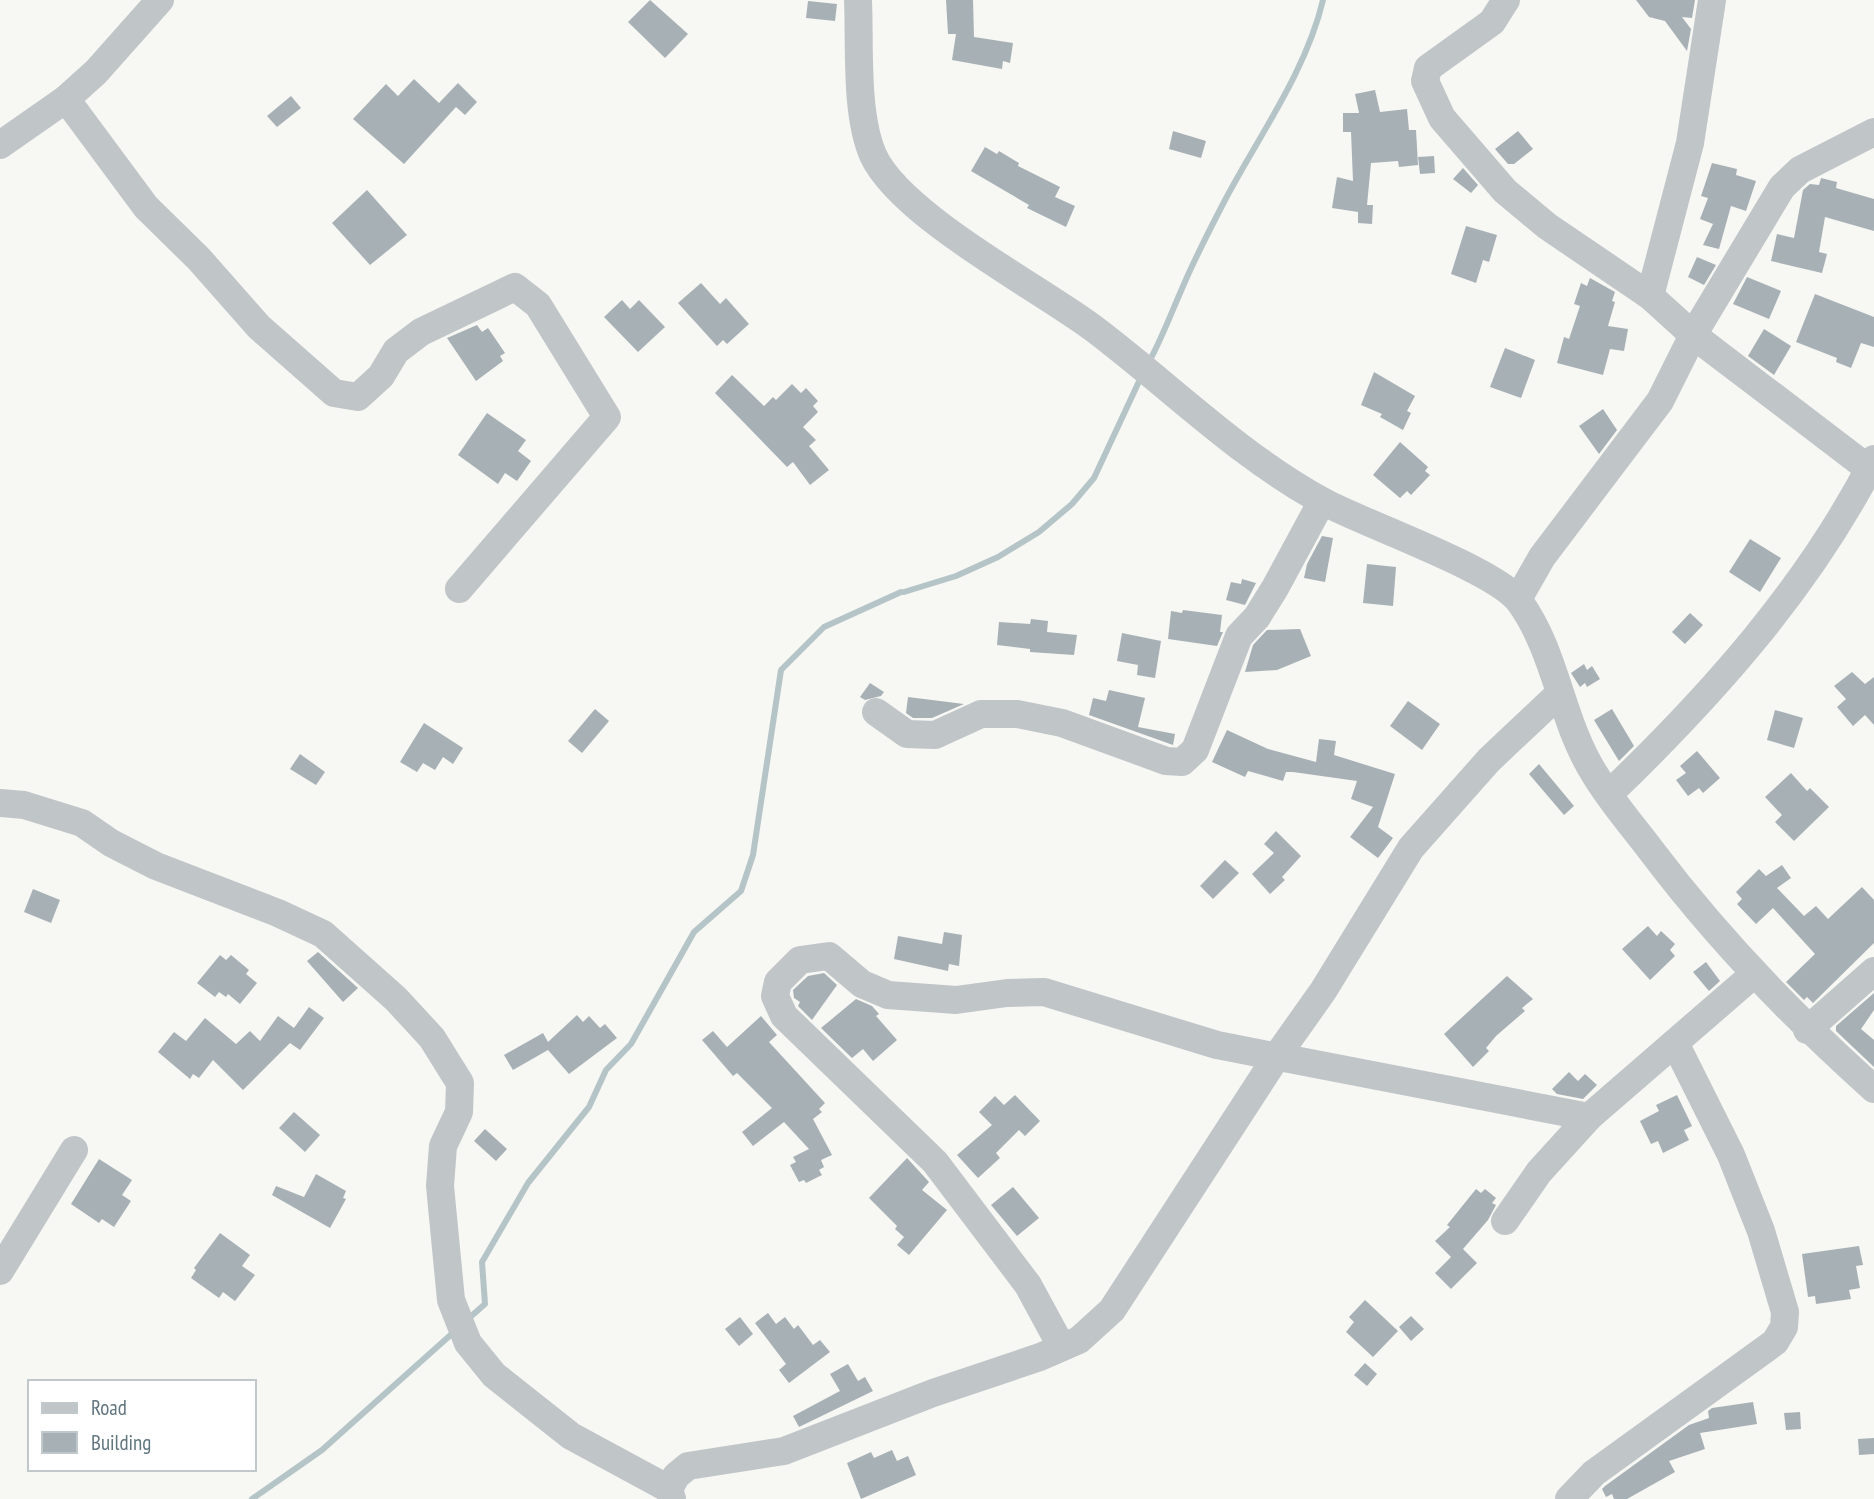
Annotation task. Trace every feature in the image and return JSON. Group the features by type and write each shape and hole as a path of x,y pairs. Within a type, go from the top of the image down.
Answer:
{"street":[{"path":"0,145 66,99 130,37 160,0"},
{"path":"858,0 864,123 874,157 893,185 954,235 1088,325 1145,368 1196,413 1322,501 1460,564 1499,584 1518,599 1537,634 1587,759 1609,794 1685,896 1753,975 1807,1030 1874,1089"},
{"path":"1506,0 1492,22 1428,68 1425,81 1443,118 1505,191 1546,226 1650,296 1693,335 1871,464 1812,560 1753,641 1682,723 1609,794"},
{"path":"1650,296 1690,143 1712,0"},
{"path":"66,99 146,207 199,260 259,327 334,393 358,397 381,376 396,351 421,332 515,287 538,305 607,416 459,589"},
{"path":"1518,599 1542,557 1660,401 1693,335 1782,187 1800,170 1874,132"},
{"path":"876,712 906,734 935,735 981,714 1017,715 1062,723 1166,761 1182,762 1195,750 1239,636 1257,617 1275,588 1322,501"},
{"path":"0,803 24,805 82,823 156,866 278,913 323,934 396,999 432,1038 460,1083 460,1112 443,1146 440,1186 450,1300 468,1343 494,1374 570,1436 671,1494 676,1476 688,1466 784,1451 933,1393 1040,1357 1079,1339 1112,1310 1277,1056 1323,991 1411,848 1489,760 1559,694"},
{"path":"1061,1346 1028,1285 935,1162 784,1016 775,996 778,982 800,960 829,957 862,984 888,995 956,1000 1007,993 1044,992 1217,1045 1589,1117"},
{"path":"1807,1030 1874,971"},
{"path":"1505,1221 1539,1172 1589,1117 1753,975"},
{"path":"1569,1499 1594,1474 1775,1342 1784,1327 1786,1312 1756,1218 1731,1154 1675,1043"},
{"path":"0,1271 74,1150"}],"building":[{"path":"650,0 688,34 665,58 628,22"},
{"path":"946,0 973,0 974,37 1013,43 1010,63 1003,61 1002,69 952,60 956,34 948,34"},
{"path":"1636,0 1695,0 1692,18 1682,17 1691,29 1687,51 1665,21 1649,17"},
{"path":"808,1 837,4 835,21 806,18"},
{"path":"414,79 439,103 458,83 477,102 465,115 456,107 404,164 353,119 386,84 398,96"},
{"path":"1375,90 1380,112 1407,109 1409,130 1416,130 1418,165 1399,167 1398,161 1371,163 1367,205 1373,205 1372,224 1358,223 1358,212 1332,208 1337,177 1353,181 1351,132 1343,132 1343,113 1359,113 1355,94"},
{"path":"291,96 301,108 277,127 267,116"},
{"path":"1173,131 1206,141 1201,158 1169,149"},
{"path":"1518,131 1533,149 1514,164 1508,164 1495,149"},
{"path":"985,147 997,154 999,151 1019,163 1018,166 1060,187 1055,197 1075,206 1066,227 1027,208 1029,205 971,171"},
{"path":"1434,156 1435,173 1420,174 1418,157"},
{"path":"1712,163 1737,169 1736,175 1756,181 1746,211 1731,206 1719,249 1703,245 1713,224 1700,219 1708,198 1701,196"},
{"path":"1463,168 1478,185 1471,193 1453,179"},
{"path":"1821,178 1837,182 1836,188 1874,199 1874,231 1825,217 1819,252 1827,254 1822,273 1771,261 1777,234 1794,238 1803,190 1810,184 1819,185"},
{"path":"367,190 407,235 370,265 332,223"},
{"path":"1466,226 1497,235 1489,262 1483,260 1476,283 1451,274"},
{"path":"1697,257 1716,265 1704,285 1688,277"},
{"path":"1747,277 1781,291 1769,319 1733,304"},
{"path":"1590,278 1615,292 1608,326 1628,329 1624,351 1610,349 1603,375 1557,363 1564,337 1569,339 1580,306 1574,304 1581,283 1587,286"},
{"path":"701,283 720,304 726,298 749,324 727,344 723,340 717,346 678,303"},
{"path":"1815,294 1874,317 1874,347 1861,343 1851,368 1836,362 1837,358 1796,342"},
{"path":"622,300 630,309 639,300 665,327 638,352 604,317"},
{"path":"477,325 482,332 488,328 505,353 500,356 503,361 476,381 447,338"},
{"path":"1764,329 1791,346 1774,375 1748,356"},
{"path":"1505,348 1535,360 1521,398 1490,387"},
{"path":"1374,372 1415,396 1407,411 1411,413 1403,430 1380,417 1382,414 1361,405"},
{"path":"732,375 764,406 773,397 776,400 792,384 801,393 806,388 818,401 813,406 818,412 803,427 816,440 809,446 829,470 810,485 793,462 787,467 715,393"},
{"path":"1603,409 1617,430 1599,454 1579,426"},
{"path":"487,413 526,440 518,451 531,461 517,481 505,473 498,484 458,455"},
{"path":"1400,442 1428,467 1425,471 1430,475 1411,495 1407,491 1400,498 1373,475"},
{"path":"1322,536 1333,538 1325,582 1304,578 1307,564"},
{"path":"1750,539 1781,558 1760,592 1729,572"},
{"path":"1367,564 1396,567 1393,606 1363,603"},
{"path":"1242,579 1256,583 1245,605 1226,600 1231,582 1241,584"},
{"path":"1183,610 1222,615 1220,632 1223,632 1217,646 1168,639 1171,611 1182,613"},
{"path":"1690,613 1703,625 1685,644 1672,632"},
{"path":"1031,619 1048,621 1047,632 1077,635 1074,655 1030,652 1030,649 997,645 999,622 1030,624"},
{"path":"1300,629 1311,656 1277,670 1245,672 1253,645 1267,630"},
{"path":"1122,633 1161,641 1155,678 1137,675 1138,665 1117,661"},
{"path":"1584,664 1587,670 1592,666 1600,679 1587,687 1585,683 1580,687 1571,673"},
{"path":"1852,672 1865,684 1874,677 1874,725 1865,715 1853,726 1837,707 1846,699 1834,686"},
{"path":"870,683 884,692 881,696 865,700 860,697"},
{"path":"1109,690 1145,698 1138,727 1175,734 1173,745 1089,715 1093,698 1106,701"},
{"path":"908,697 964,704 932,718 913,718 906,713"},
{"path":"1408,701 1440,724 1422,750 1390,726"},
{"path":"595,709 609,721 582,753 568,741"},
{"path":"1612,709 1634,746 1619,761 1594,720"},
{"path":"1775,710 1803,718 1794,748 1767,740"},
{"path":"424,723 463,748 453,764 443,757 435,770 423,763 417,772 400,762"},
{"path":"1227,730 1268,749 1316,762 1319,739 1336,741 1334,755 1395,774 1378,827 1393,838 1378,858 1350,837 1373,807 1351,799 1357,781 1293,772 1286,772 1283,781 1248,771 1245,777 1212,762"},
{"path":"1697,751 1720,778 1703,793 1699,788 1688,796 1676,780 1686,773 1680,766"},
{"path":"300,754 325,772 316,785 290,769"},
{"path":"1539,764 1574,806 1564,815 1529,774"},
{"path":"1791,773 1807,791 1810,788 1829,807 1794,841 1775,822 1782,815 1765,797"},
{"path":"1276,831 1301,856 1282,877 1285,880 1270,894 1252,874 1274,853 1264,844"},
{"path":"1225,860 1239,873 1213,899 1200,886"},
{"path":"1782,865 1791,878 1777,888 1804,916 1816,906 1828,919 1862,887 1874,900 1874,943 1813,1003 1807,997 1804,1000 1786,982 1815,954 1773,908 1756,924 1737,904 1742,899 1736,892 1759,869 1766,876"},
{"path":"33,889 60,900 51,923 24,912"},
{"path":"1648,926 1657,936 1661,931 1675,944 1670,950 1675,956 1650,980 1622,949"},
{"path":"944,932 962,935 959,966 949,964 948,971 894,959 898,936 942,944"},
{"path":"318,952 358,988 343,1002 307,961"},
{"path":"220,955 226,960 231,955 249,970 246,974 257,983 240,1004 228,994 226,997 219,992 215,997 197,983"},
{"path":"1706,962 1720,981 1709,991 1693,972"},
{"path":"824,973 837,985 812,1020 798,1006 800,1002 794,998 793,990 808,976"},
{"path":"1507,976 1533,999 1522,1008 1525,1011 1496,1036 1486,1048 1489,1051 1473,1067 1444,1034"},
{"path":"1874,993 1874,1010 1861,1029 1874,1040 1874,1067 1836,1031 1836,1026"},
{"path":"856,999 872,1006 879,1014 876,1016 897,1040 873,1061 863,1049 852,1058 821,1028"},
{"path":"309,1007 324,1018 300,1050 290,1043 243,1090 213,1060 199,1078 193,1074 190,1079 158,1052 174,1032 186,1041 205,1018 236,1044 250,1031 260,1041 278,1016 294,1028"},
{"path":"577,1015 583,1022 589,1016 600,1028 605,1024 617,1038 569,1074 548,1050 513,1070 504,1055 543,1033 548,1042"},
{"path":"761,1016 777,1035 769,1042 825,1103 819,1109 822,1112 813,1119 832,1155 821,1160 824,1167 819,1170 822,1175 806,1183 804,1180 799,1182 790,1165 796,1162 793,1157 809,1149 784,1122 753,1146 742,1132 772,1108 737,1073 733,1076 702,1040 713,1031 727,1047"},
{"path":"1569,1072 1578,1081 1585,1074 1597,1085 1583,1099 1557,1094 1552,1089"},
{"path":"1015,1095 1040,1121 1025,1136 1019,1130 996,1153 1000,1158 978,1178 957,1155 992,1125 979,1112 995,1096 1004,1105"},
{"path":"1677,1095 1692,1126 1684,1130 1689,1140 1663,1153 1658,1141 1651,1144 1640,1121 1659,1111 1656,1105"},
{"path":"294,1112 320,1135 305,1152 279,1128"},
{"path":"485,1129 507,1149 496,1161 474,1141"},
{"path":"907,1158 929,1182 922,1190 947,1210 909,1255 897,1245 904,1237 895,1229 897,1226 869,1198"},
{"path":"99,1159 132,1180 122,1195 131,1201 114,1227 102,1219 99,1223 71,1204"},
{"path":"316,1174 346,1191 343,1198 346,1199 330,1228 272,1195 276,1186 304,1197"},
{"path":"1013,1187 1039,1218 1017,1236 991,1205"},
{"path":"1476,1189 1481,1193 1485,1189 1496,1198 1492,1203 1496,1205 1488,1220 1463,1249 1477,1263 1451,1289 1435,1273 1451,1257 1435,1241 1450,1227 1447,1225"},
{"path":"220,1233 250,1255 242,1266 255,1275 235,1301 223,1292 219,1298 191,1278 196,1270 194,1268"},
{"path":"1859,1246 1863,1265 1856,1266 1860,1288 1849,1290 1851,1299 1816,1304 1815,1296 1808,1297 1802,1254"},
{"path":"1365,1300 1398,1331 1373,1357 1346,1332 1354,1322 1349,1317"},
{"path":"768,1313 776,1324 785,1317 794,1329 798,1325 813,1345 820,1340 830,1352 789,1383 779,1370 786,1364 755,1323"},
{"path":"1411,1316 1424,1329 1411,1341 1399,1327"},
{"path":"740,1317 753,1334 739,1346 725,1329"},
{"path":"1365,1363 1377,1374 1367,1386 1354,1375"},
{"path":"848,1364 858,1381 865,1377 873,1391 799,1427 793,1416 840,1391 830,1374"},
{"path":"1753,1402 1757,1424 1700,1433 1705,1449 1669,1461 1675,1472 1627,1499 1614,1499 1612,1494 1606,1497 1602,1489 1605,1486 1689,1425 1709,1418 1708,1411 1712,1408"},
{"path":"1800,1412 1801,1429 1786,1430 1784,1413"},
{"path":"1874,1438 1874,1454 1859,1455 1858,1439"},
{"path":"892,1450 897,1461 908,1456 916,1475 861,1499 847,1463 871,1452 874,1458"}],"waterway":[{"path":"1149,362 1208,232 1293,78 1305,53 1323,0"},
{"path":"904,592 956,576 998,557 1039,532 1072,504 1094,478 1142,375"},
{"path":"468,1319 485,1304 482,1262 528,1183 589,1107 606,1070 631,1044 694,932 741,891 753,855 781,670 824,627 901,592"},
{"path":"252,1499 322,1450 455,1331"}]}
